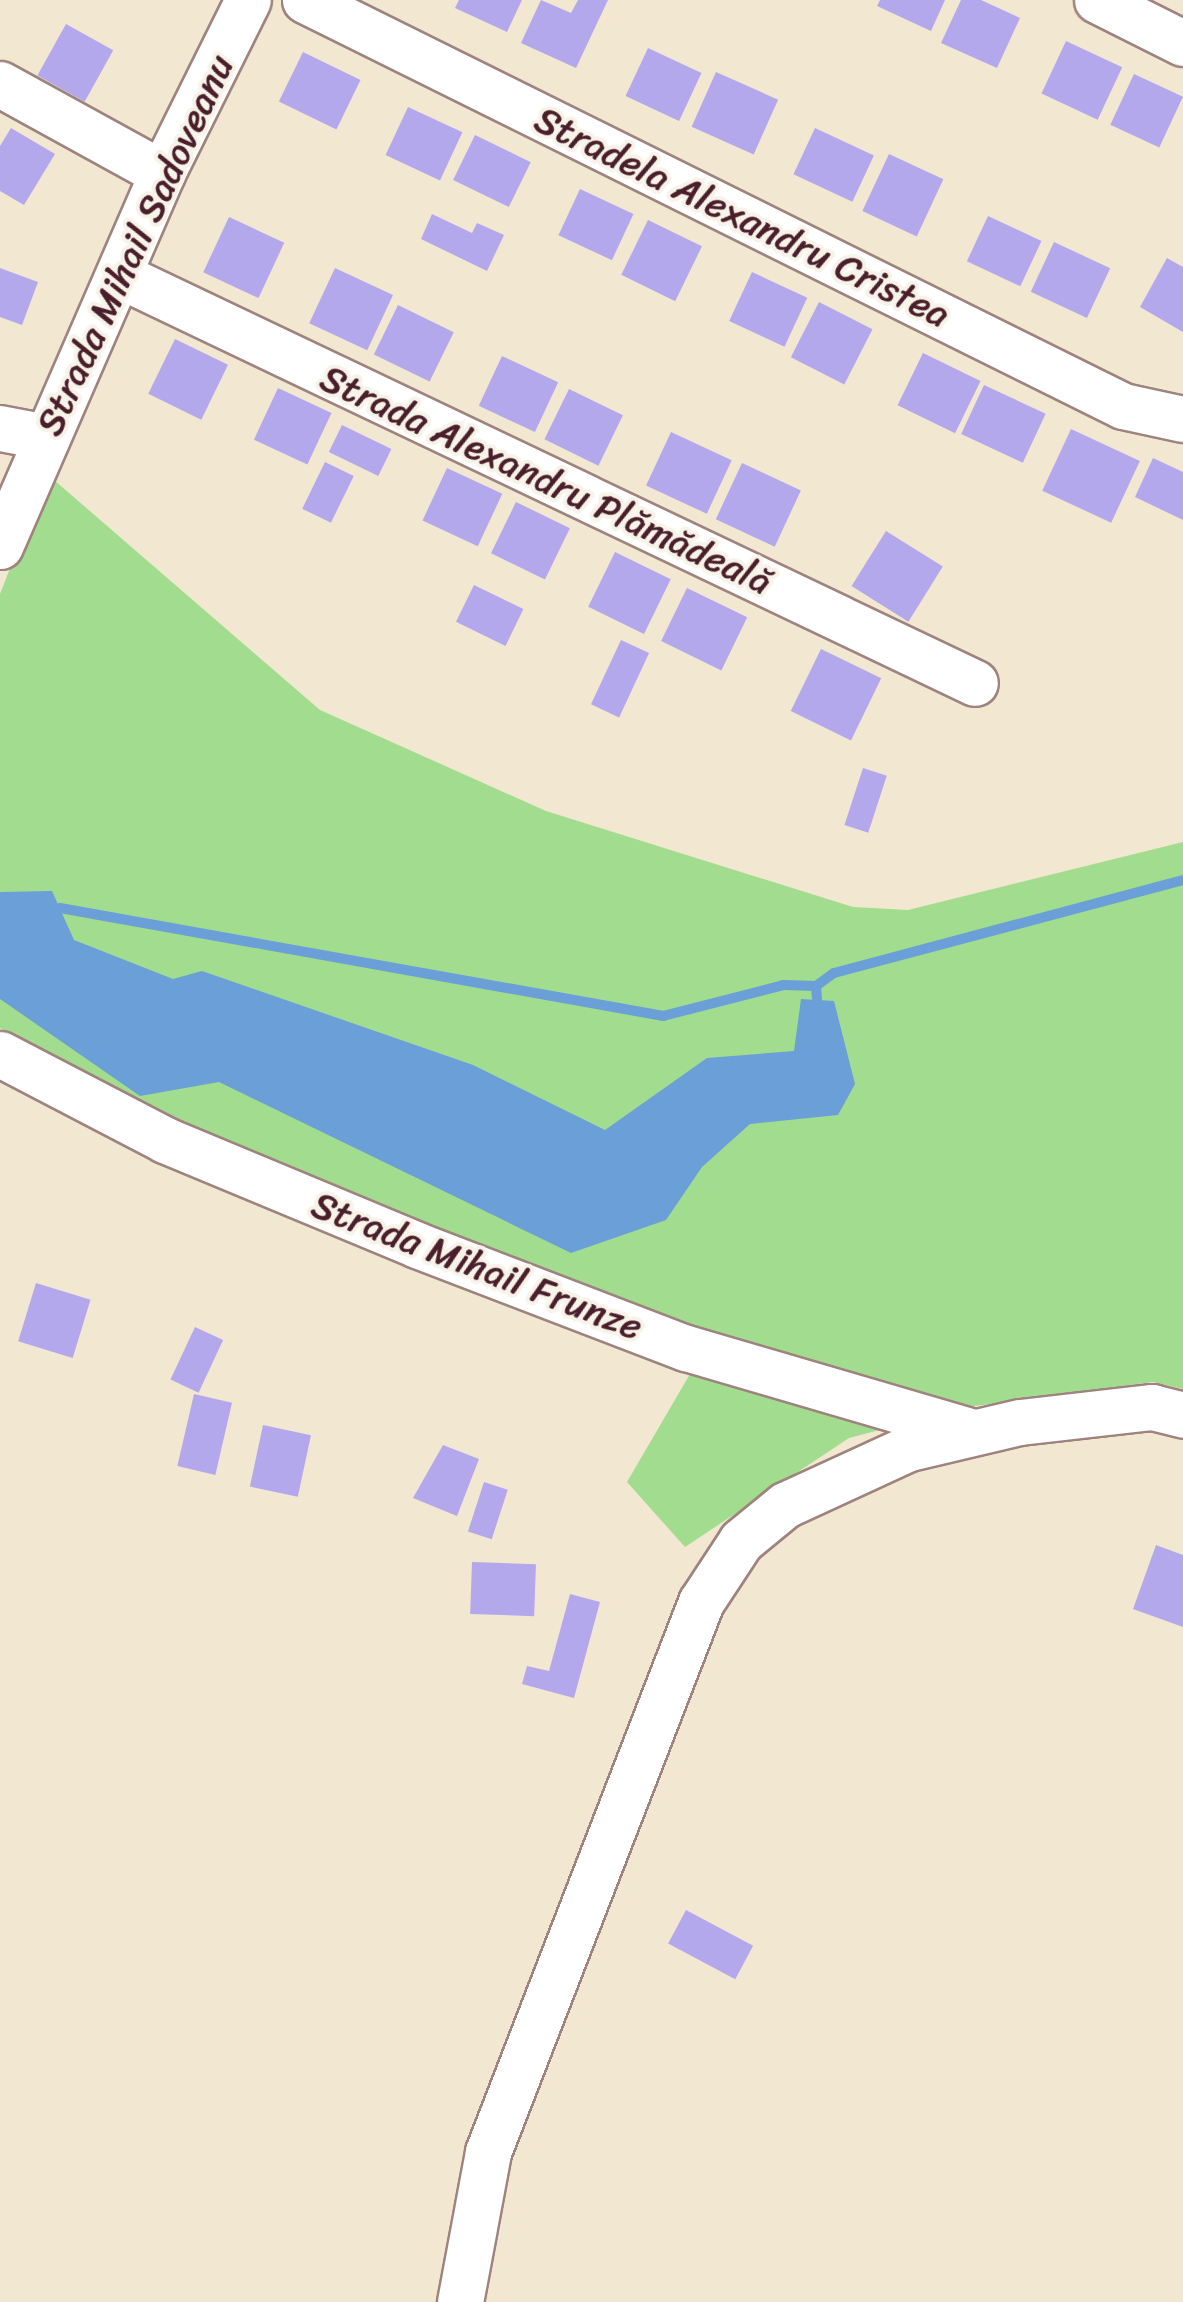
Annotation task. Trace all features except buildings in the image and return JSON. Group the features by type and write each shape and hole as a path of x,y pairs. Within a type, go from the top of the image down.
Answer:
{"street":[{"name":"Strada Mihail Sadoveanu","path":"0,546 162,173 248,0"},
{"name":"Stradela Alexandru Cristea","path":"305,0 1122,406 1183,419"},
{"path":"1097,0 1183,43"},
{"path":"0,84 162,173"},
{"name":"Strada Alexandru Plămădeală","path":"119,275 975,682"},
{"path":"0,428 47,437"},
{"name":"Strada Mihail Frunze","path":"0,1054 166,1140 416,1245 686,1348 972,1432"},
{"path":"460,2302 488,2152 701,1602 741,1540 784,1505 910,1448 972,1432 1152,1407 1183,1415"}],"green space":[{"path":"47,474 320,710 546,811 853,907 908,910 1183,842 1183,1389 1153,1382 967,1407 849,1438 685,1547 627,1482 711,1338 207,1139 0,1028 0,594"}],"water":[{"path":"52,891 74,940 173,979 202,971 473,1065 605,1130 707,1058 794,1051 801,999 834,1001 855,1084 838,1115 750,1124 702,1167 666,1220 571,1253 219,1082 140,1096 0,999 0,892"}],"waterway":[{"path":"817,1000 816,986 834,973 1183,880"},
{"path":"60,908 663,1016 784,985 816,986"}]}
